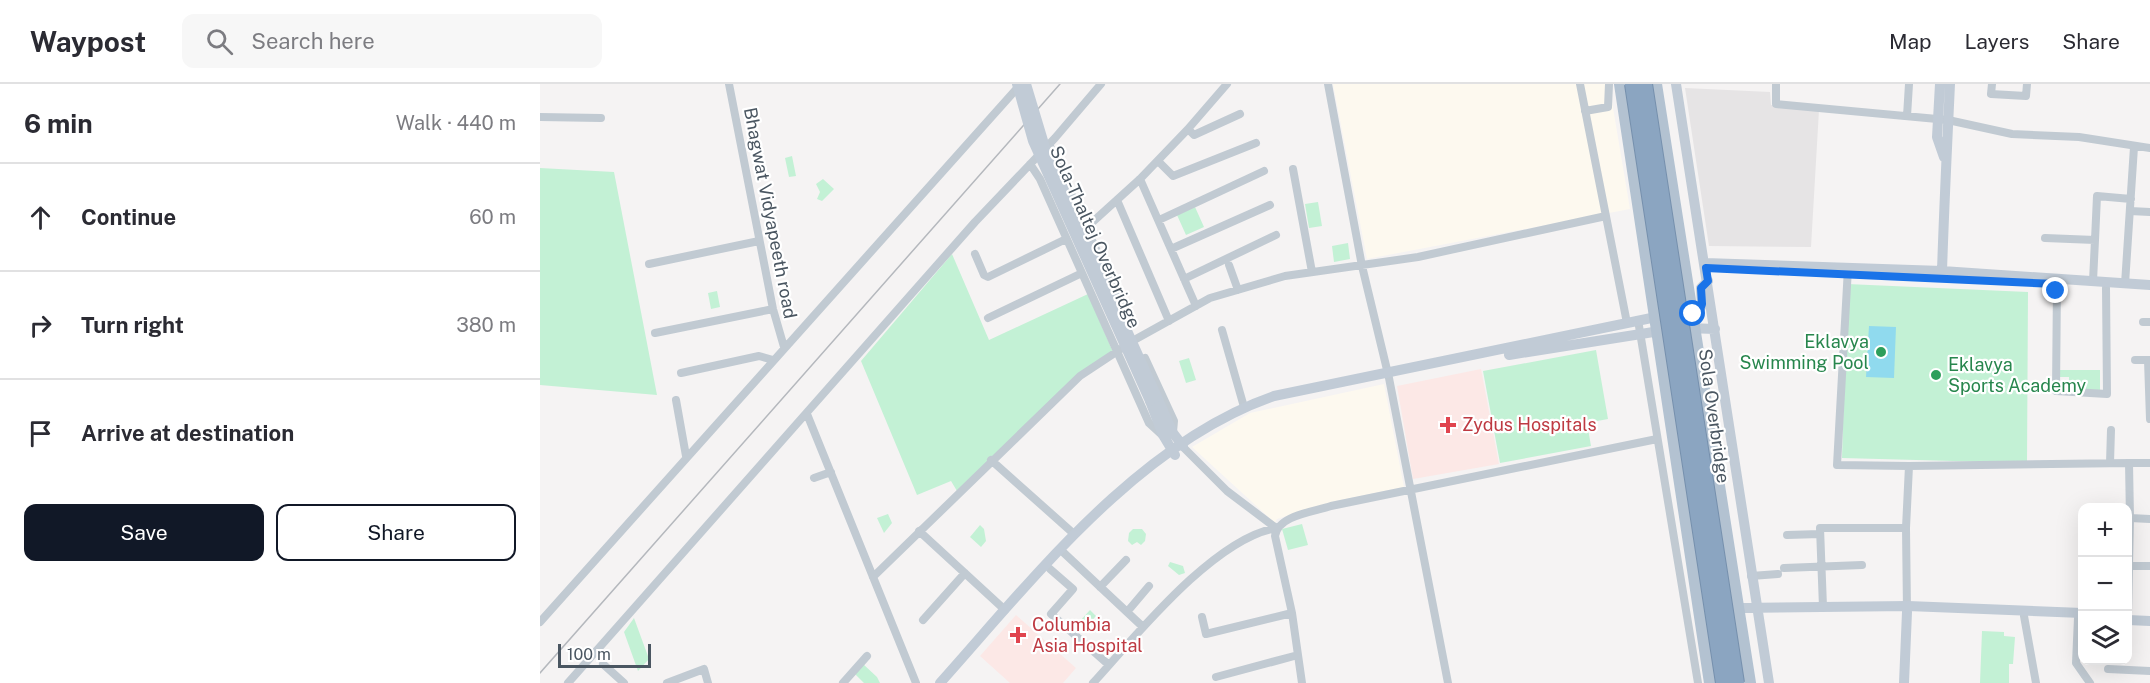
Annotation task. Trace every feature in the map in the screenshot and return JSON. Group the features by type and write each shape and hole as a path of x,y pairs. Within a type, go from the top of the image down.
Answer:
{"highway":[{"name":"Sola Overbridge","path":"1632,84 1723,683"},
{"name":"Sola Overbridge","path":"1645,84 1737,683"}],"main road":[{"path":"1620,84 1710,683"},
{"path":"1656,84 1750,683"}],"street":[{"name":"Bhagwat Vidyapeeth road","path":"729,84 759,241 783,347"},
{"path":"1007,84 1009,96"},
{"path":"540,622 1019,84"},
{"name":"Sola-Thaltej Overbridge","path":"1019,84 1033,141 1154,399"},
{"name":"Sola-Thaltej Overbridge","path":"1026,84 1047,154 1154,399"},
{"path":"568,683 975,222 1050,144 1101,84"},
{"path":"1087,227 1140,179 1227,84"},
{"path":"1328,84 1362,266 1388,375 1448,683"},
{"path":"1580,84 1627,323"},
{"path":"1585,111 1608,107 1608,84"},
{"path":"1676,84 1769,683"},
{"path":"1776,84 1776,104 1943,119 2012,134 2079,137 2150,148"},
{"path":"1907,116 1909,84"},
{"path":"1940,84 1943,119 1948,139 1944,158 1942,271"},
{"path":"1943,119 1950,84"},
{"path":"1992,84 1991,94 2026,96 2026,84"},
{"path":"1188,129 1194,135 1240,114"},
{"path":"540,117 601,118"},
{"path":"1158,160 1173,176 1256,143"},
{"path":"1050,144 1174,421 1174,444"},
{"path":"2125,284 2134,147"},
{"path":"1030,164 1149,423 1227,491 1276,528"},
{"path":"1293,169 1312,272"},
{"path":"1159,220 1264,171"},
{"path":"1140,179 1196,306"},
{"path":"2093,282 2097,196 2131,199"},
{"path":"1117,200 1169,321"},
{"path":"1171,249 1270,206"},
{"path":"2130,211 2150,212"},
{"path":"873,577 1080,376 1136,339 1196,306 1285,276 1418,257 1606,216"},
{"path":"1184,279 1276,235"},
{"path":"2045,238 2095,240"},
{"path":"975,254 984,275 988,277 1066,239"},
{"path":"649,264 759,241"},
{"path":"1229,265 1238,290"},
{"path":"1706,266 1847,271 2150,292"},
{"path":"1847,271 1942,271 2150,285"},
{"path":"1847,271 1837,465 2150,463"},
{"path":"988,318 1082,273"},
{"path":"948,683 1064,554 1174,444 1275,402 1656,316 1693,314 1699,312 1702,304 1701,288 1708,281"},
{"path":"2056,284 2056,391 2107,394 2106,288"},
{"path":"655,333 773,309"},
{"path":"1638,320 1698,683"},
{"path":"940,683 1074,534 1174,444 1244,407 1274,396 1657,330 1715,329"},
{"path":"1222,330 1244,407"},
{"path":"681,373 759,356 773,360"},
{"path":"2135,360 2149,360 2150,419"},
{"path":"1154,399 1174,444"},
{"path":"676,400 686,456"},
{"path":"807,414 916,683"},
{"path":"795,428 813,432"},
{"path":"2110,463 2111,430"},
{"path":"1093,683 1183,586 1220,556 1252,536 1276,528 1282,522 1332,506 1657,439"},
{"path":"991,460 1074,534"},
{"path":"2129,463 2130,503"},
{"path":"1904,683 1909,466"},
{"path":"814,478 831,472"},
{"path":"2132,518 2150,519"},
{"path":"1276,528 1275,536 1292,613 1302,683"},
{"path":"1823,607 1820,528 1906,528"},
{"path":"919,531 1005,610"},
{"path":"1787,535 1820,534"},
{"path":"1064,554 1143,627"},
{"path":"1100,586 1126,560"},
{"path":"1751,576 1822,566 1862,566"},
{"path":"2132,566 2150,566"},
{"path":"1050,569 1073,589 1051,614 1109,665"},
{"path":"923,620 965,573"},
{"path":"1126,612 1149,586"},
{"path":"1738,611 1823,607 2078,617"},
{"path":"1756,609 1906,609 2078,617"},
{"path":"1202,617 1206,634 1292,613"},
{"path":"2024,616 2036,683"},
{"path":"2132,617 2150,616"},
{"path":"2132,618 2150,621"},
{"path":"2078,645 2076,663 2090,683"},
{"path":"1216,677 1298,655"},
{"path":"843,683 867,656"},
{"path":"603,664 624,683"},
{"path":"667,683 704,669 708,683"},
{"path":"2108,669 2150,671"}],"shaded area":[{"path":"1333,84 1609,84 1630,209 1367,259"},
{"path":"1685,88 1770,92 1771,105 1819,110 1811,247 1709,246"},
{"name":"Zydus Hospitals","path":"1481,369 1499,464 1413,479 1397,386"},
{"path":"1384,384 1404,487 1336,501 1277,519 1275,523 1192,447 1250,413"},
{"name":"Columbia Asia Hospital","path":"1016,615 1076,668 1063,683 1010,683 980,656"}],"green space":[{"path":"792,156 796,176 789,177 785,158"},
{"path":"540,168 614,172 657,395 540,385"},
{"path":"823,179 834,189 822,201 817,199 820,192 816,184"},
{"path":"1318,202 1322,226 1309,228 1305,204"},
{"path":"1195,207 1204,227 1186,235 1177,215"},
{"path":"1348,243 1350,259 1334,262 1332,246"},
{"path":"952,254 989,340 1088,294 1113,352 1079,374 957,491 951,481 917,495 861,361"},
{"name":"Eklavya Sports Academy","path":"1847,284 2028,292 2027,463 1842,458"},
{"path":"717,291 720,307 711,309 708,293"},
{"path":"1596,350 1608,419 1587,423 1591,446 1500,463 1483,371"},
{"path":"1189,358 1196,380 1186,383 1179,361"},
{"path":"2059,370 2100,370 2100,391 2069,391 2069,377 2059,377"},
{"path":"888,514 892,523 884,533 877,518"},
{"path":"1302,524 1308,545 1288,550 1282,529"},
{"path":"980,525 984,529 986,541 981,547 970,537"},
{"path":"1133,529 1142,529 1146,534 1145,541 1141,545 1137,542 1132,545 1128,541 1129,533"},
{"path":"1170,562 1183,566 1185,573 1179,575 1168,566"},
{"path":"1090,610 1096,616 1084,629 1078,623"},
{"path":"634,618 649,659 638,671 624,632"},
{"path":"1982,631 2004,632 2004,636 2015,637 2013,664 2009,664 2009,683 1980,683"},
{"path":"863,664 880,683 864,683 855,674"}],"water":[{"name":"Eklavya Swimming Pool","path":"1869,326 1896,327 1894,378 1866,377"}],"railway":[{"path":"540,673 1060,84"}],"place":[{"name":"Eklavya Swimming Pool","path":"1881,352"},
{"name":"Eklavya Sports Academy","path":"1936,375"},
{"name":"Zydus Hospitals","path":"1448,425"},
{"name":"Columbia Asia Hospital","path":"1018,635"}],"route":[{"path":"1693,314 1699,312 1702,304 1701,288 1708,281 1706,268 2056,284 2056,291"}]}
